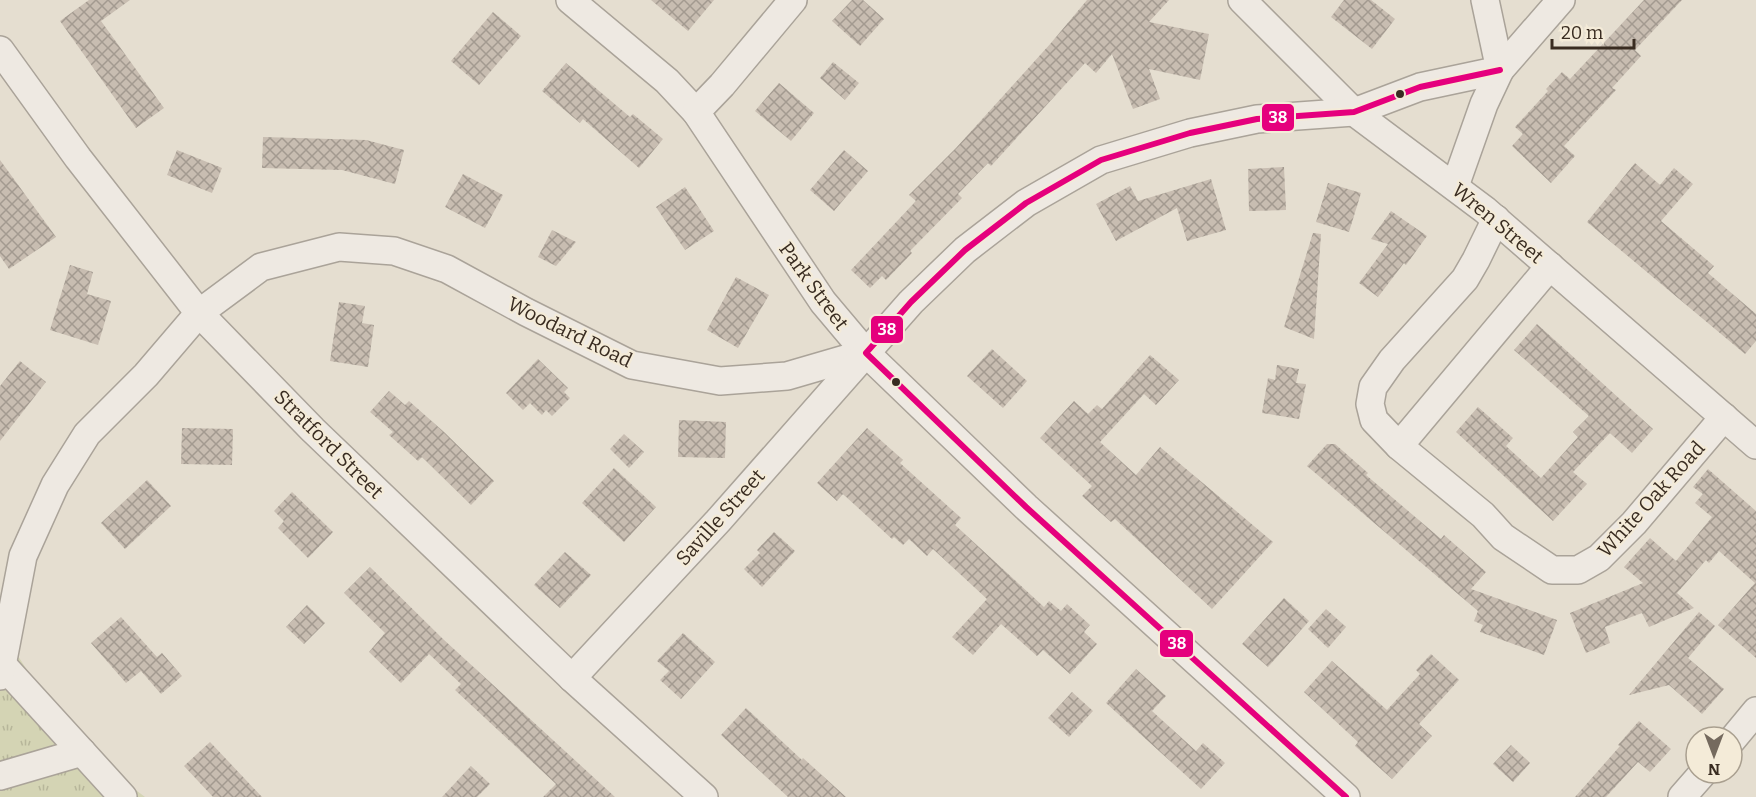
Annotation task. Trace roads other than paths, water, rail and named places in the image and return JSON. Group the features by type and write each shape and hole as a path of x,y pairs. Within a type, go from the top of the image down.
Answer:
{"street":[{"name":"Park Street","path":"570,0 667,81 696,112 823,302 866,353 1035,515 1346,797"},
{"path":"696,112 722,85 793,0"},
{"name":"Wren Street","path":"1242,0 1354,112 1496,219 1756,445"},
{"path":"1485,0 1500,70"},
{"path":"1455,186 1484,104 1500,70 1561,0"},
{"name":"Stratford Street","path":"0,50 78,158 199,313 313,430 572,678 704,797"},
{"path":"866,353 911,302 965,250 1026,203 1101,160 1190,133 1257,119 1354,112 1420,87 1500,70"},
{"name":"White Oak Road","path":"1496,219 1464,279 1392,360 1373,387 1370,404 1374,420 1399,446 1483,515 1503,537 1552,570 1578,570 1599,558 1634,523 1724,417"},
{"name":"Woodard Road","path":"1,667 23,556 55,485 87,434 146,375 199,313 261,267 339,247 394,251 447,269 632,365 720,381 787,376 866,353"},
{"path":"1399,446 1550,266"},
{"name":"Saville Street","path":"572,678 718,522 866,353"},
{"path":"1,667 123,797"},
{"path":"1744,726 1756,711"},
{"path":"0,776 82,752"},
{"path":"1682,797 1692,785"}]}
